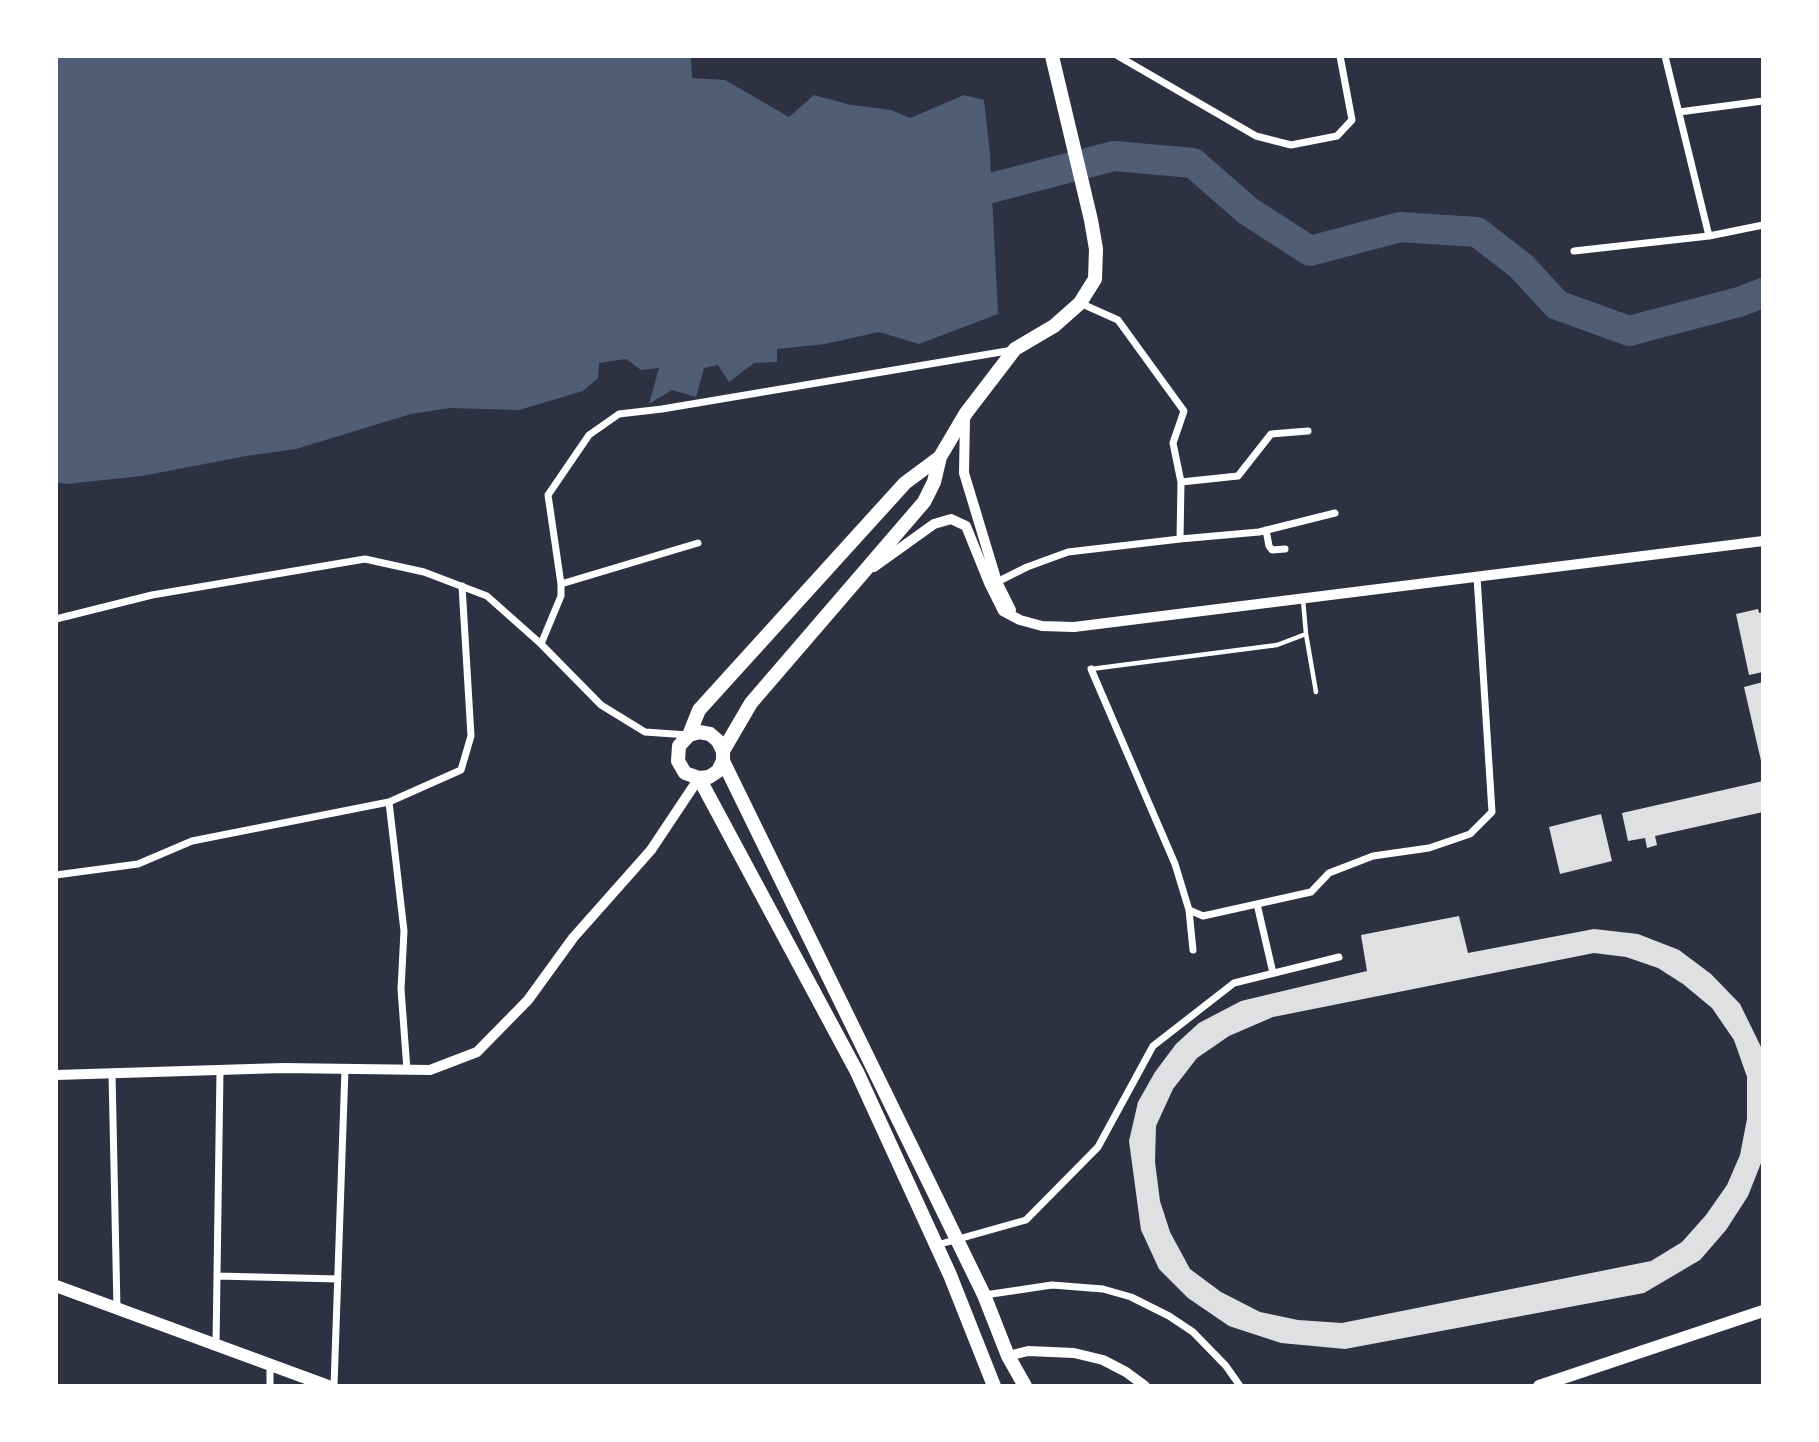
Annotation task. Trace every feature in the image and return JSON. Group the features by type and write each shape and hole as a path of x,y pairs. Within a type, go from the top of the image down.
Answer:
{"highway":[{"path":"940,457 905,483 699,710 689,735 679,746 678,761 685,773 699,778 709,777 718,771 751,703 924,502 934,482 940,457 966,413 1015,349 1054,326 1080,303 1095,279 1096,249 1052,56"},
{"path":"689,735 699,732 710,734 718,741 984,1295 1008,1356 1025,1386"},
{"path":"699,778 857,1072 937,1245 994,1386"}],"main road":[{"path":"56,1286 328,1386"},
{"path":"1539,1386 1763,1311"}],"street":[{"path":"1118,56 1256,136 1291,145 1337,136 1353,120 1340,56"},
{"path":"1665,56 1709,236"},
{"path":"1679,112 1763,101"},
{"path":"1574,251 1709,236 1763,225"},
{"path":"1080,303 1118,320 1184,411 1173,443 1181,482 1180,539"},
{"path":"541,644 561,596 548,495 589,435 619,414 1015,349"},
{"path":"966,413 964,472 997,582 1008,606 1020,620"},
{"path":"1181,482 1238,476 1271,434 1308,431"},
{"path":"997,582 1027,567 1068,552 1266,530 1335,513"},
{"path":"855,581 934,524 951,519 966,526 1003,611 1020,620 1042,626 1074,627 1763,541"},
{"path":"1266,530 1272,550 1285,549"},
{"path":"561,584 698,543"},
{"path":"56,619 152,595 365,559 424,572 487,596 541,644 601,705 645,732 689,735"},
{"path":"1189,910 1203,916 1311,892 1329,873 1373,856 1429,848 1470,834 1492,812 1476,577"},
{"path":"56,875 138,864 192,841 389,802 461,770 471,736 462,586"},
{"path":"1091,669 1175,864 1189,910 1193,950"},
{"path":"56,1075 220,1070 430,1070 477,1052 527,1000 573,938 650,850 699,778"},
{"path":"389,802 404,931 401,989 407,1070"},
{"path":"1257,904 1273,973"},
{"path":"937,1245 1027,1220 1098,1147 1153,1046 1234,983 1339,957"},
{"path":"334,1386 345,1069"},
{"path":"216,1345 220,1070"},
{"path":"112,1073 117,1309"},
{"path":"217,1276 338,1279"},
{"path":"984,1295 1052,1285 1103,1289 1131,1297 1169,1316 1193,1332 1226,1366 1240,1386"},
{"path":"1008,1356 1028,1352 1074,1353 1103,1360 1145,1386"},
{"path":"270,1365 270,1386"}],"lane":[{"path":"1303,599 1306,634 1317,692"},
{"path":"1091,669 1277,645 1306,634"}],"water":[{"path":"56,56 691,56 692,78 725,80 789,117 814,95 851,105 891,110 910,118 964,95 984,100 990,155 998,314 919,344 879,332 825,344 777,349 777,362 754,363 729,382 718,365 704,368 696,397 672,390 649,404 659,368 641,370 626,359 599,363 598,378 583,391 519,410 450,408 411,414 296,449 142,476 66,484 56,482"}],"building":[{"path":"1758,609 1759,613 1763,612 1763,672 1749,675 1736,614"},
{"path":"1763,682 1763,765 1762,765 1744,687"},
{"path":"1763,781 1763,812 1655,836 1657,845 1647,848 1645,838 1628,841 1622,813"},
{"path":"1601,814 1612,861 1560,874 1549,827"},
{"path":"1459,916 1468,953 1594,929 1638,934 1679,950 1711,974 1740,1004 1763,1051 1763,1158 1748,1196 1726,1230 1700,1260 1644,1293 1345,1349 1281,1343 1229,1326 1188,1298 1159,1269 1141,1230 1129,1141 1138,1102 1155,1072 1176,1044 1199,1023 1241,1001 1367,971 1361,935","holes":["1594,953 1626,957 1658,968 1712,1008 1734,1040 1747,1077 1747,1119 1740,1155 1727,1185 1706,1215 1682,1242 1651,1261 1342,1323 1298,1320 1260,1312 1221,1292 1190,1269 1170,1232 1160,1201 1155,1162 1156,1126 1173,1089 1197,1058 1229,1036 1273,1017"]}],"waterway":[{"path":"991,188 1114,156 1193,163 1248,211 1310,251 1400,227 1477,232 1521,266 1557,305 1629,331 1739,302 1763,293"}]}
